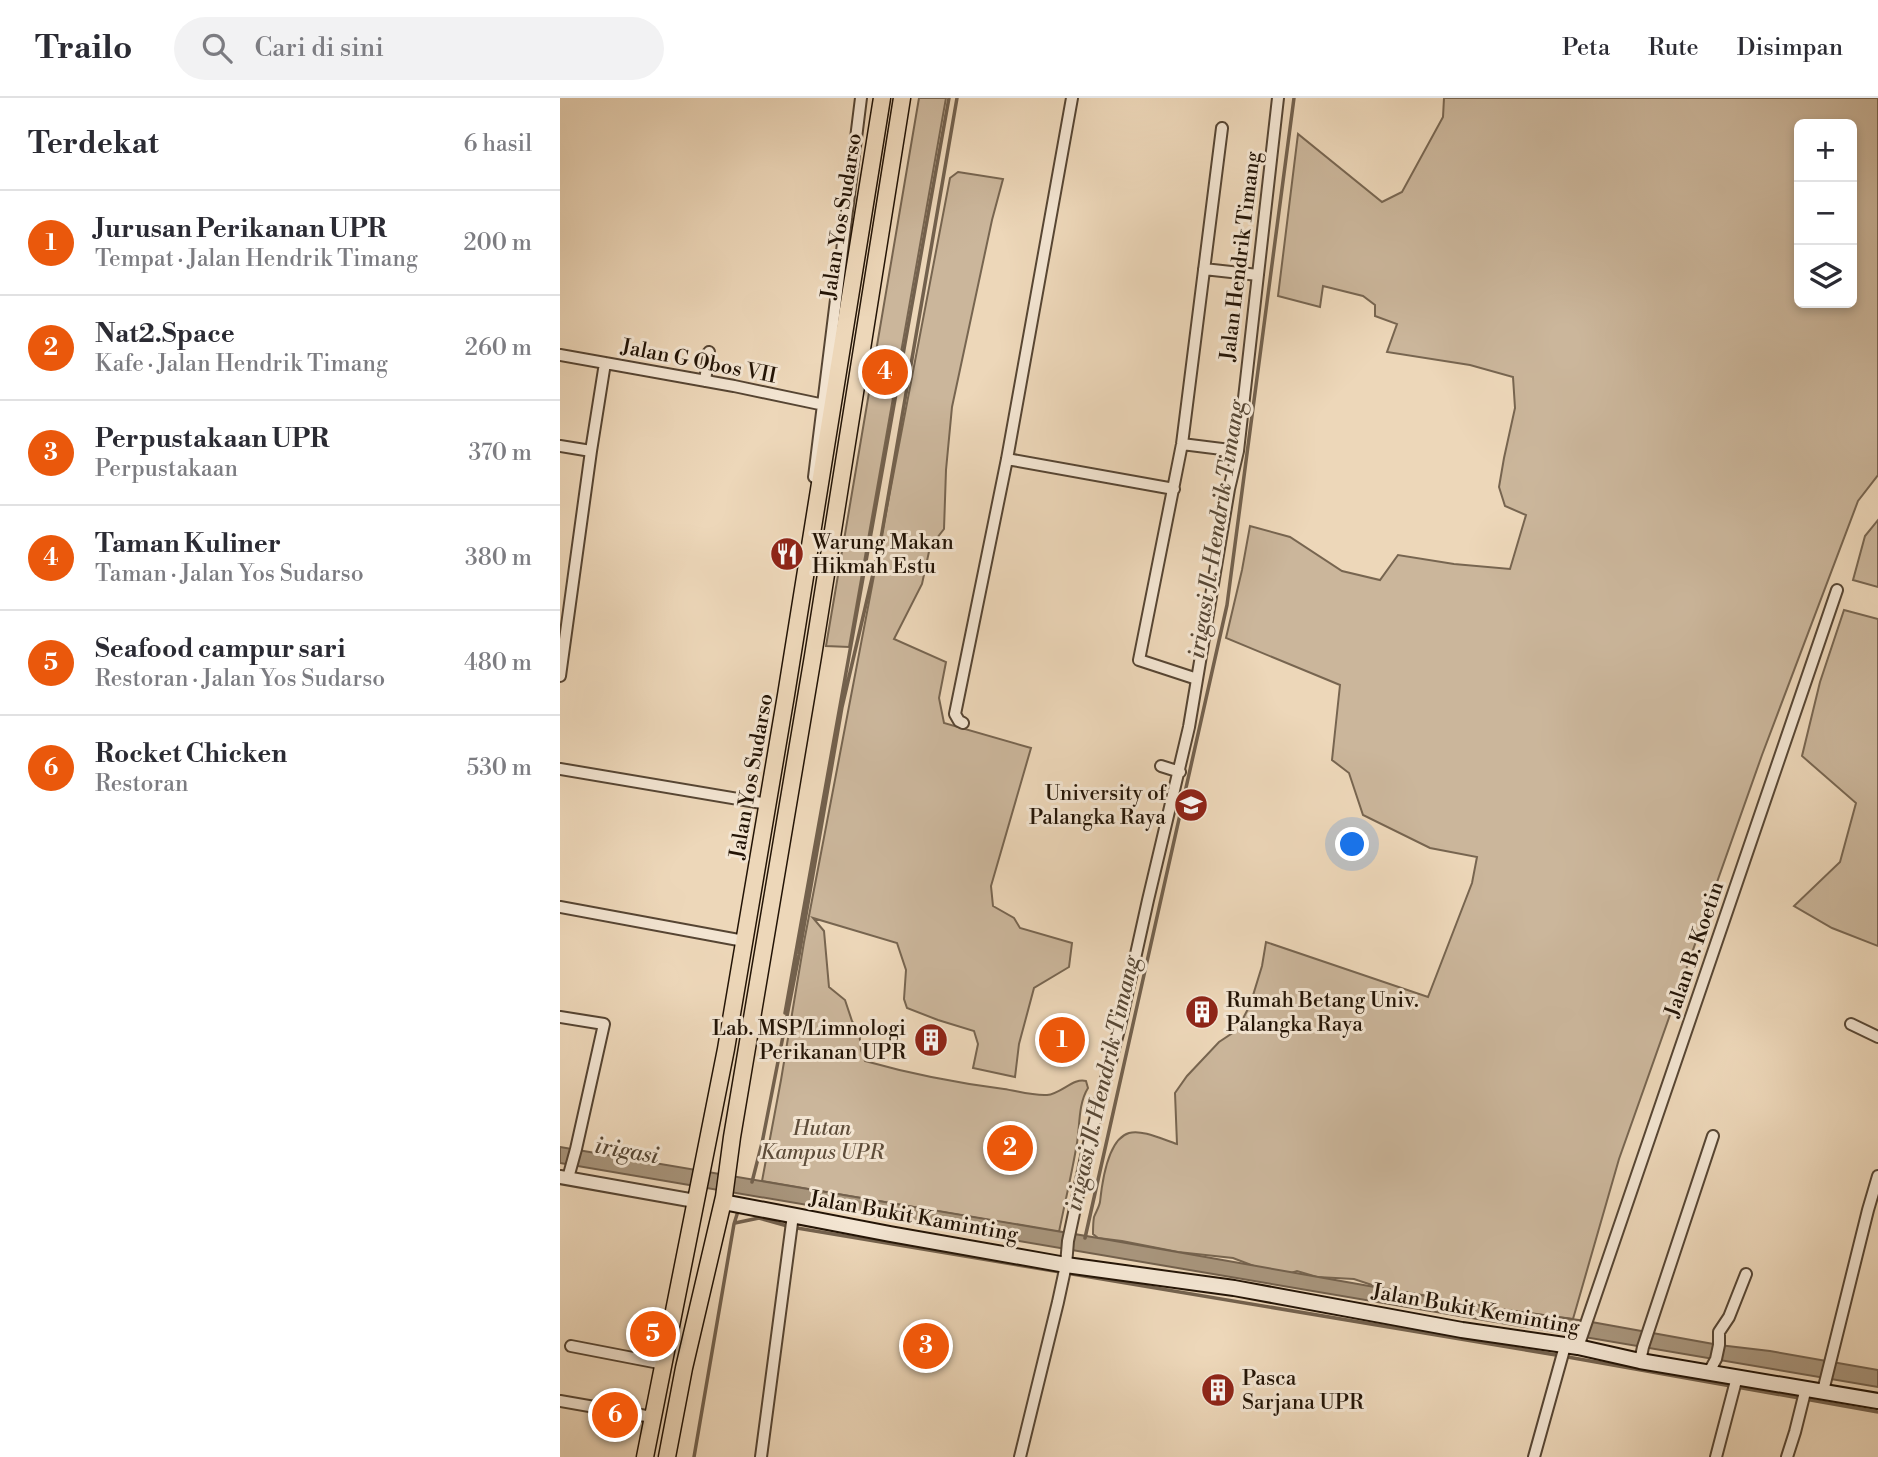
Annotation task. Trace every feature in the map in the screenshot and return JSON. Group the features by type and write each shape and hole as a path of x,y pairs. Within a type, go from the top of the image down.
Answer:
{"main road":[{"name":"Jalan Yos Sudarso","path":"645,1457 703,1167 768,804 882,98"},
{"name":"Jalan Yos Sudarso","path":"727,1201 732,1137 813,656 902,98"},
{"path":"874,149 894,152"},
{"path":"793,652 813,656"},
{"path":"732,1008 754,1011"},
{"path":"667,1457 684,1368 727,1201"},
{"name":"Jalan Bukit Kaminting","path":"727,1201 890,1234 1066,1260"},
{"name":"Jalan Bukit Keminting","path":"1066,1260 1462,1330 1575,1343 1712,1366 1737,1377 1806,1388 1824,1384 1878,1401"},
{"path":"664,1364 684,1368"}],"street":[{"path":"786,695 861,98"},
{"path":"963,723 955,714 1007,459 1072,98"},
{"name":"Jalan Hendrik Timang","path":"1066,1260 1089,1143 1120,1026 1180,772 1238,451 1279,98"},
{"path":"1197,679 1139,660 1182,444 1222,128"},
{"path":"1204,269 1258,275"},
{"path":"705,381 709,352"},
{"name":"Jalan G Obos VII","path":"560,355 831,406"},
{"path":"560,676 605,363"},
{"path":"1182,444 1238,451"},
{"path":"560,446 591,451"},
{"path":"1007,459 1174,489"},
{"name":"Jalan B. Koetin","path":"1575,1343 1586,1321 1837,590"},
{"path":"1161,766 1180,772"},
{"path":"560,769 768,804"},
{"path":"560,907 744,941"},
{"path":"560,1017 604,1024 576,1149 566,1173 697,1196"},
{"path":"1850,1024 1878,1037"},
{"path":"1642,1354 1713,1136"},
{"path":"1824,1384 1878,1176"},
{"path":"761,1457 793,1215"},
{"path":"1020,1457 1066,1260"},
{"path":"1712,1366 1719,1345 1719,1332 1729,1317 1745,1274"},
{"path":"1534,1457 1575,1343"},
{"path":"571,1346 664,1364"},
{"path":"1716,1457 1737,1377"},
{"path":"1787,1457 1806,1388"},
{"path":"560,1401 652,1417"}],"green space":[{"path":"919,98 946,98 849,647 826,646"},
{"path":"1444,98 1878,98 1878,475 1858,501 1762,755 1619,1159 1573,1319 1499,1309 1378,1287 1354,1279 1317,1277 1297,1271 1267,1271 1233,1258 1178,1252 1098,1238 1093,1234 1094,1217 1100,1202 1107,1163 1122,1137 1140,1132 1177,1144 1175,1093 1219,1042 1237,1030 1250,1005 1266,942 1428,997 1472,883 1477,857 1430,848 1363,815 1349,773 1332,760 1340,685 1226,638 1250,526 1290,537 1342,571 1380,580 1398,555 1510,569 1526,515 1505,506 1499,487 1515,408 1513,377 1470,365 1387,352 1397,324 1375,316 1375,305 1363,296 1323,286 1320,307 1278,296 1298,134 1382,202 1402,192 1443,117"},
{"name":"Hutan Kampus UPR","path":"958,172 1003,179 952,407 944,529 930,547 922,584 894,639 946,662 939,698 944,723 1031,748 991,886 993,906 1014,918 1020,928 1072,943 1069,967 1034,988 1019,1044 1015,1077 973,1068 978,1044 974,1031 907,1008 904,999 906,970 897,943 813,918 824,931 829,987 845,1000 852,1021 859,1031 865,1061 934,1078 1037,1095 1052,1094 1077,1081 1086,1081 1088,1088 1081,1108 1075,1154 1059,1232 762,1181 804,942 950,178"},
{"path":"1878,520 1878,587 1853,580 1865,536"},
{"path":"1844,610 1878,619 1878,946 1832,928 1794,906 1840,862 1856,803 1802,756 1820,682"}],"shaded area":[{"path":"560,1147 1499,1309 1878,1370 1878,1387 560,1163"}],"waterway":[{"path":"785,1013 949,98"},
{"path":"752,1182 799,955 842,707 880,544 957,98"},
{"name":"irigasi Jl. Hendrik Timang","path":"1085,1238 1227,605 1294,98"},
{"path":"694,1457 739,1208"},
{"path":"735,1223 759,1218 791,1227 1562,1356 1878,1412"}],"place":[{"name":"Taman Kuliner","path":"885,372"},
{"name":"Warung Makan Hikmah Estu","path":"787,554"},
{"name":"University of Palangka Raya","path":"1191,805"},
{"name":"Rumah Betang Univ. Palangka Raya","path":"1202,1012"},
{"name":"Lab. MSP/Limnologi Perikanan UPR","path":"931,1040"},
{"name":"Jurusan Perikanan UPR","path":"1062,1040"},
{"name":"Nat2.Space","path":"1010,1148"},
{"name":"Seafood campur sari","path":"653,1334"},
{"name":"Perpustakaan UPR","path":"926,1346"},
{"name":"Pasca Sarjana UPR","path":"1218,1390"},
{"name":"Rocket Chicken","path":"615,1415"}],"water label":[{"name":"irigasi","path":"627,1150"}]}
